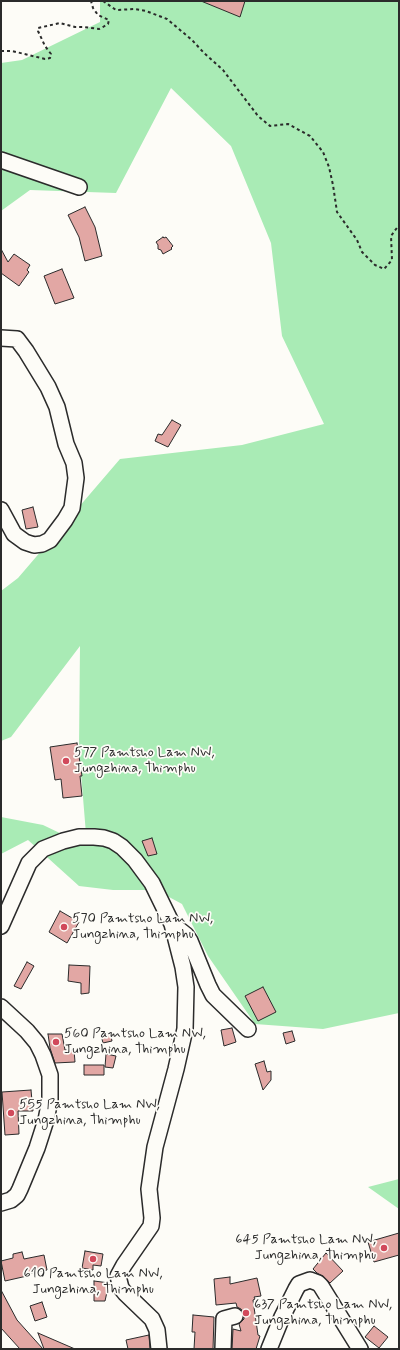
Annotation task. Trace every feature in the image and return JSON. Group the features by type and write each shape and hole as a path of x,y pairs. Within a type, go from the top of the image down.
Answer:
{"street":[{"path":"1,160 80,187"},
{"path":"1,338 17,339 48,387 56,407 66,444 74,463 76,478 72,508 66,520 50,540 42,544 34,546 25,542 14,534 1,510"},
{"path":"1,926 29,863 51,845 63,840 79,837 104,838 113,841 122,847 135,860 152,883 172,924 183,967 186,987 184,1029 176,1069 155,1147 149,1189 152,1218 151,1226 124,1264 118,1276 121,1288 152,1319 157,1330 159,1349"},
{"path":"172,924 186,935 190,941 213,995 248,1029"},
{"path":"1,1007 37,1043 43,1054 50,1075 50,1100 46,1120 37,1148 20,1189 11,1200 1,1203"},
{"path":"269,1349 282,1316 296,1289 302,1282 310,1280 313,1280 321,1286 360,1349"},
{"path":"223,1349 224,1319 235,1316"}],"path":[{"path":"1,51 12,51 45,59 50,58 51,54 45,46 38,28 60,23 75,27 103,28 108,24 109,20 98,15 93,8 91,1"},
{"path":"103,1 116,10 134,9 146,11 167,19 192,40 223,70 258,116 270,126 288,124 310,136 323,152 329,167 337,212 357,240 362,252 375,266 384,269 392,260 391,236 399,225"}],"green space":[{"path":"100,1 399,1 399,1013 323,1029 255,1024 208,956 182,904 156,890 113,890 79,886 28,840 1,854 1,817 43,825 87,846 79,749 80,646 11,737 1,741 1,591 18,578 120,459 242,445 324,424 282,336 271,243 231,146 171,88 116,193 30,190 1,211 1,63 22,60 100,22"},
{"path":"399,1179 399,1209 368,1187"}],"building":[{"path":"201,1 245,1 240,17"},
{"path":"85,207 95,227 102,256 85,261 79,237 68,215"},
{"path":"163,237 166,237 173,246 171,248 172,249 163,254 161,250 158,249 156,242"},
{"path":"1,249 8,262 14,254 30,265 27,270 29,272 19,286 1,273"},
{"path":"62,269 74,298 55,304 44,276"},
{"path":"172,420 181,425 168,447 155,441 158,434 162,435"},
{"path":"33,507 38,527 26,529 22,510"},
{"name":"577 Pamtsho Lam NW, Jungzhina, Thimphu","path":"77,743 82,776 80,776 82,796 63,798 61,779 55,780 50,747"},
{"path":"152,838 157,854 148,856 142,841"},
{"name":"570 Pamtsho Lam NW, Jungzhina, Thimphu","path":"60,911 79,922 67,943 49,932"},
{"path":"27,962 34,966 21,989 14,986"},
{"path":"69,965 90,966 89,993 81,994 81,983 68,981"},
{"path":"263,987 276,1012 258,1021 245,996"},
{"path":"232,1028 236,1042 224,1046 221,1030"},
{"path":"292,1031 295,1041 286,1044 283,1033"},
{"path":"110,1032 112,1041 103,1043 101,1035"},
{"name":"560 Pamtsho Lam NW, Jungzhina, Thimphu","path":"48,1034 62,1034 65,1050 74,1050 75,1062 55,1063 50,1048"},
{"path":"106,1054 116,1056 113,1068 105,1067"},
{"path":"264,1061 267,1072 271,1071 271,1080 263,1090 255,1064"},
{"path":"84,1065 104,1065 104,1075 84,1075"},
{"name":"555 Pamtsho Lam NW, Jungzhina, Thimphu","path":"31,1090 33,1111 18,1111 19,1134 5,1135 2,1092"},
{"name":"645 Pamtsho Lam NW, Jungzhina, Thimphu","path":"399,1233 399,1255 374,1262 368,1242"},
{"name":"610 Pamtsho Lam NW, Jungzhina, Thimphu","path":"85,1251 103,1254 101,1266 93,1265 93,1270 82,1268"},
{"path":"22,1252 24,1259 44,1255 47,1270 5,1281 1,1261 13,1258 13,1254"},
{"path":"326,1253 343,1271 330,1283 313,1269"},
{"path":"230,1277 230,1284 257,1278 261,1296 254,1297 255,1299 253,1300 258,1335 260,1336 256,1349 232,1349 233,1329 241,1331 239,1324 244,1319 244,1313 237,1307 236,1303 216,1305 214,1279"},
{"path":"94,1281 109,1283 105,1301 94,1301"},
{"path":"1,1290 17,1320 43,1349 20,1349 1,1328"},
{"path":"42,1302 47,1317 35,1321 30,1306"},
{"path":"193,1315 214,1317 213,1349 194,1349 195,1332 192,1332"},
{"path":"374,1326 388,1337 379,1348 365,1337"},
{"path":"38,1333 75,1349 44,1349"},
{"path":"149,1335 150,1349 128,1349 126,1340"}],"place":[{"name":"577 Pamtsho Lam NW, Jungzhina, Thimphu","path":"66,761"},
{"name":"570 Pamtsho Lam NW, Jungzhina, Thimphu","path":"64,927"},
{"name":"560 Pamtsho Lam NW, Jungzhina, Thimphu","path":"56,1042"},
{"name":"555 Pamtsho Lam NW, Jungzhina, Thimphu","path":"11,1113"},
{"name":"645 Pamtsho Lam NW, Jungzhina, Thimphu","path":"384,1248"},
{"name":"610 Pamtsho Lam NW, Jungzhina, Thimphu","path":"93,1259"},
{"name":"637 Pamtsho Lam NW, Jungzhina, Thimphu","path":"246,1313"}]}
